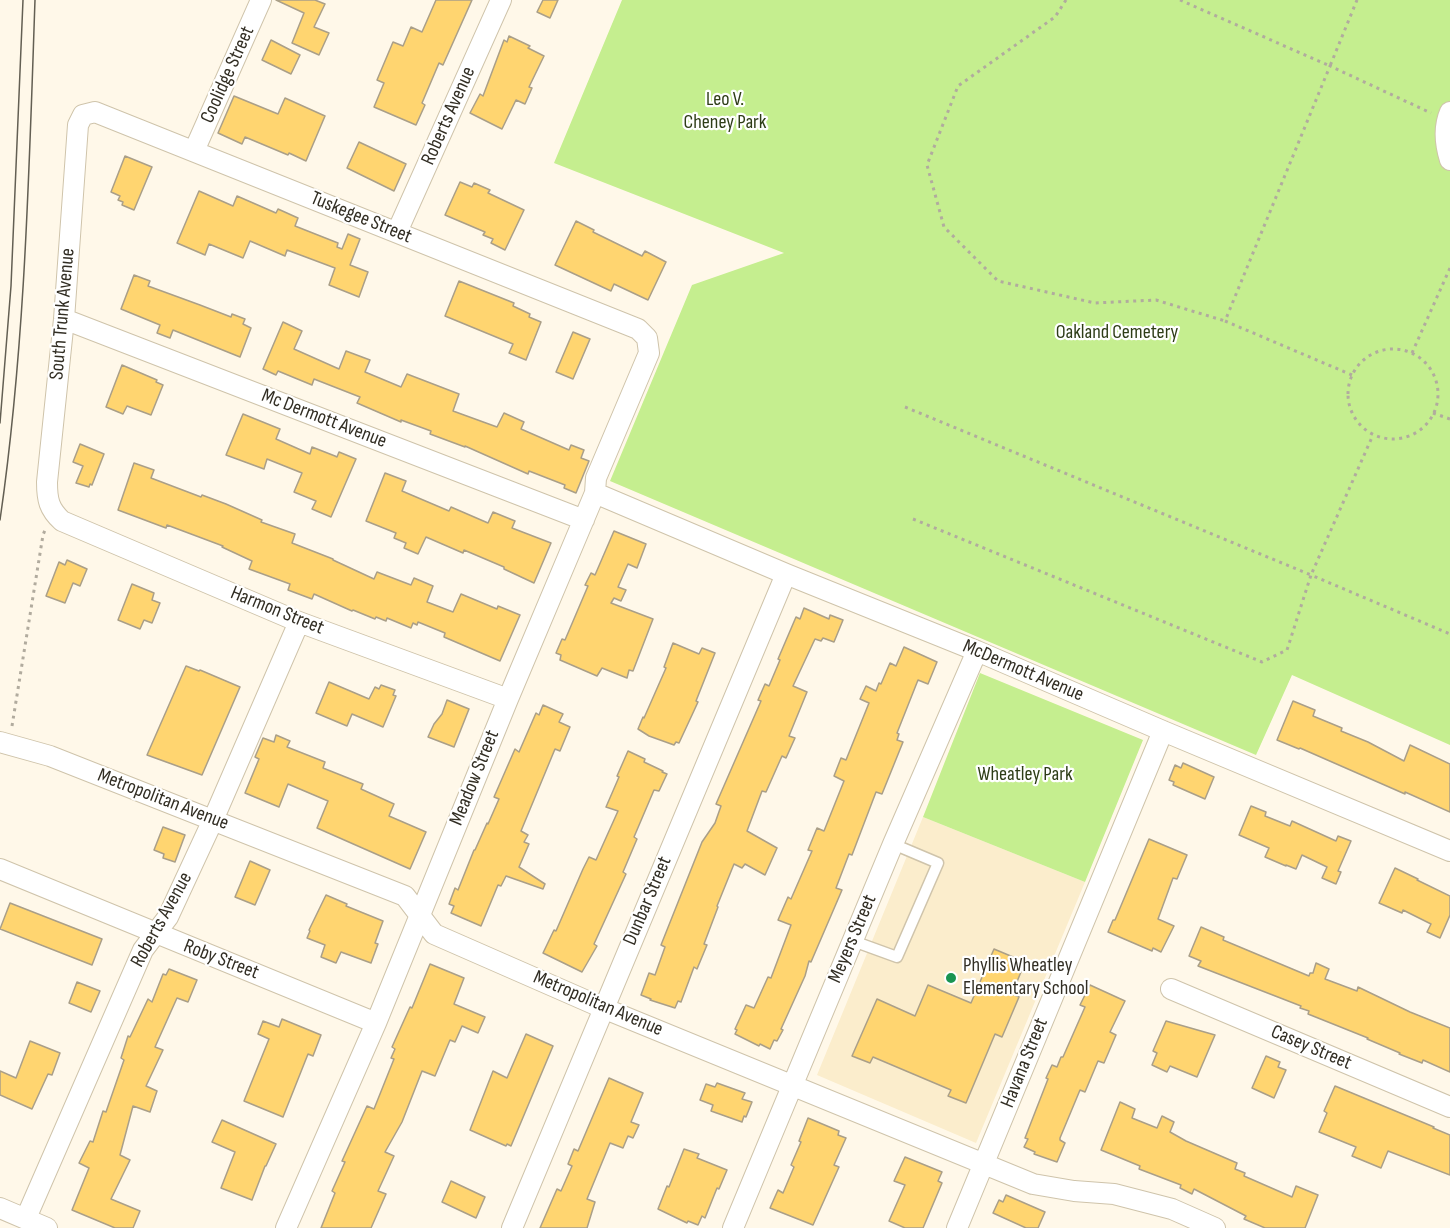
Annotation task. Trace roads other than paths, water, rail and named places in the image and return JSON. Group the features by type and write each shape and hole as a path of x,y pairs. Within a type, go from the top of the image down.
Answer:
{"street":[{"name":"Coolidge Street","path":"194,151 261,0"},
{"name":"Roberts Avenue","path":"397,232 501,0"},
{"name":"Tuskegee Street","path":"83,115 95,112 638,329"},
{"name":"South Trunk Avenue","path":"52,512 47,497 47,482 64,319 78,125 83,115"},
{"path":"1448,117 1445,142 1450,160"},
{"name":"Mc Dermott Avenue","path":"64,319 584,520"},
{"name":"Meadow Street","path":"286,1228 376,1023 595,493 596,478 649,353 647,338 638,329"},
{"name":"McDermott Avenue","path":"595,493 1450,851"},
{"name":"Harmon Street","path":"52,512 62,521 299,621 508,699"},
{"name":"Dunbar Street","path":"512,1228 786,574"},
{"name":"Roberts Avenue","path":"26,1218 143,950 168,917 213,820 299,621"},
{"name":"Meyers Street","path":"733,1228 893,844 977,651"},
{"name":"Havana Street","path":"957,1228 1162,731"},
{"name":"Metropolitan Avenue","path":"0,742 50,756 405,896 435,934 603,1008 1033,1184 1074,1191 1113,1194 1172,1209 1215,1228"},
{"name":"Roby Street","path":"0,869 376,1023"},
{"name":"Casey Street","path":"1171,989 1450,1107"},
{"path":"0,1208 48,1228"}],"lane":[{"path":"853,940 897,957 938,863 893,844"}],"tram line":[{"path":"0,423 11,286 23,0"},
{"path":"0,520 20,325 28,195 35,0"}],"place":[{"name":"Phyllis Wheatley Elementary School","path":"951,978"}],"park label":[{"name":"Leo V. Cheney Park","path":"725,112"},
{"name":"Oakland Cemetery","path":"1117,333"},
{"name":"Wheatley Park","path":"1025,775"}]}
